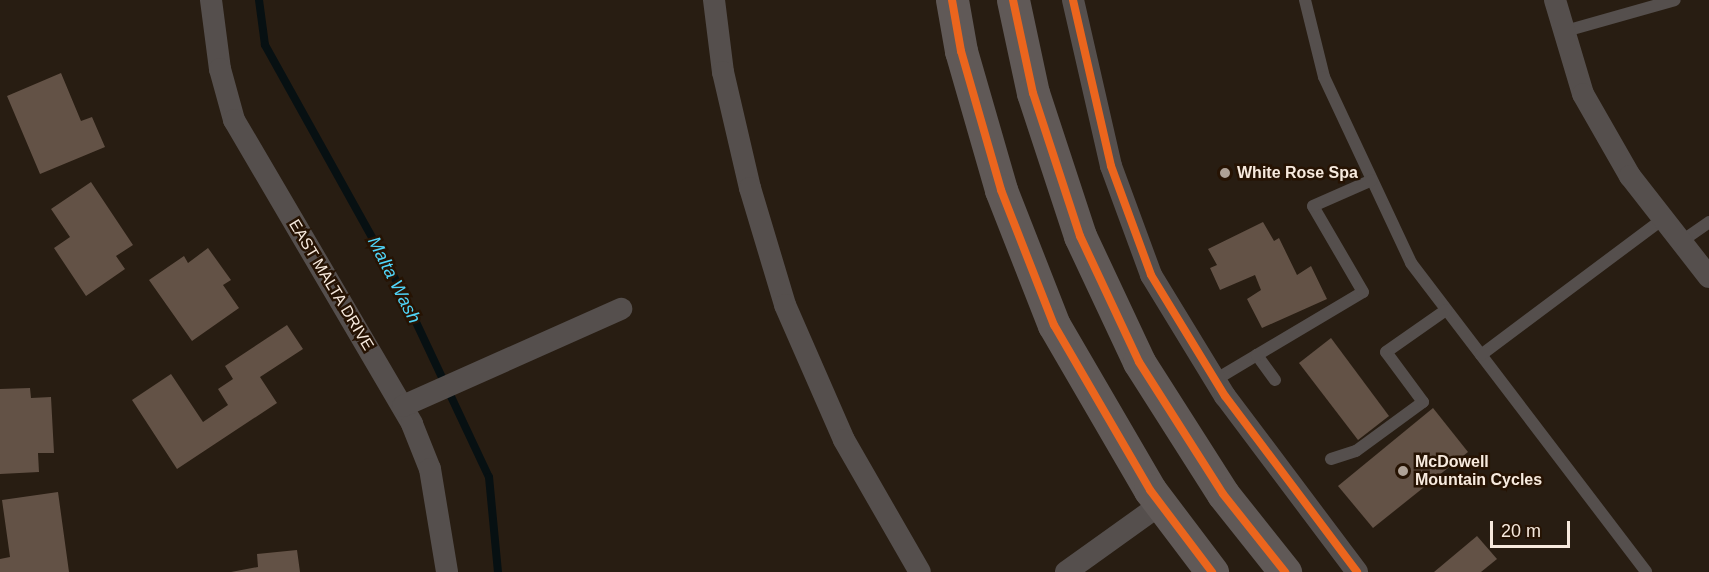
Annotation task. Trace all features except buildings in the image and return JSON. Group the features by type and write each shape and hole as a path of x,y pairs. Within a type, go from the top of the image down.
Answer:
{"main road":[{"path":"952,0 961,51 1001,190 1054,325 1104,417 1161,504 1212,572"},
{"path":"1013,0 1033,93 1080,236 1139,362 1223,494 1285,572"}],"street":[{"name":"EAST MALTA DRIVE","path":"211,0 220,69 234,120 403,406 430,469 447,572"},
{"path":"714,0 723,72 750,188 785,305 844,440 920,572"},
{"path":"1073,0 1111,165 1145,257 1215,380 1302,503 1357,572"},
{"path":"1555,0 1562,32 1583,94 1630,176 1709,277"},
{"path":"403,406 621,309"},
{"path":"1066,572 1161,504"}],"lane":[{"path":"1305,0 1324,77 1411,263 1646,572"},
{"path":"1562,32 1675,0"},
{"path":"1215,380 1363,292 1313,206 1372,180"},
{"path":"1481,355 1664,218"},
{"path":"1682,241 1709,222"},
{"path":"1331,459 1356,452 1422,402 1386,352 1446,309"},
{"path":"1257,355 1275,380"}],"waterway":[{"name":"Malta Wash","path":"259,0 265,45 399,286 489,477 498,572"}],"cycle path":[{"path":"952,0 961,51 1001,190 1054,325 1150,490 1212,572"},
{"path":"1013,0 1033,93 1080,236 1139,362 1223,494 1285,572"},
{"path":"1073,0 1111,166 1151,275 1225,396 1357,572"}],"place":[{"name":"White Rose Spa","path":"1225,173"},
{"name":"McDowell Mountain Cycles","path":"1403,471"}]}
